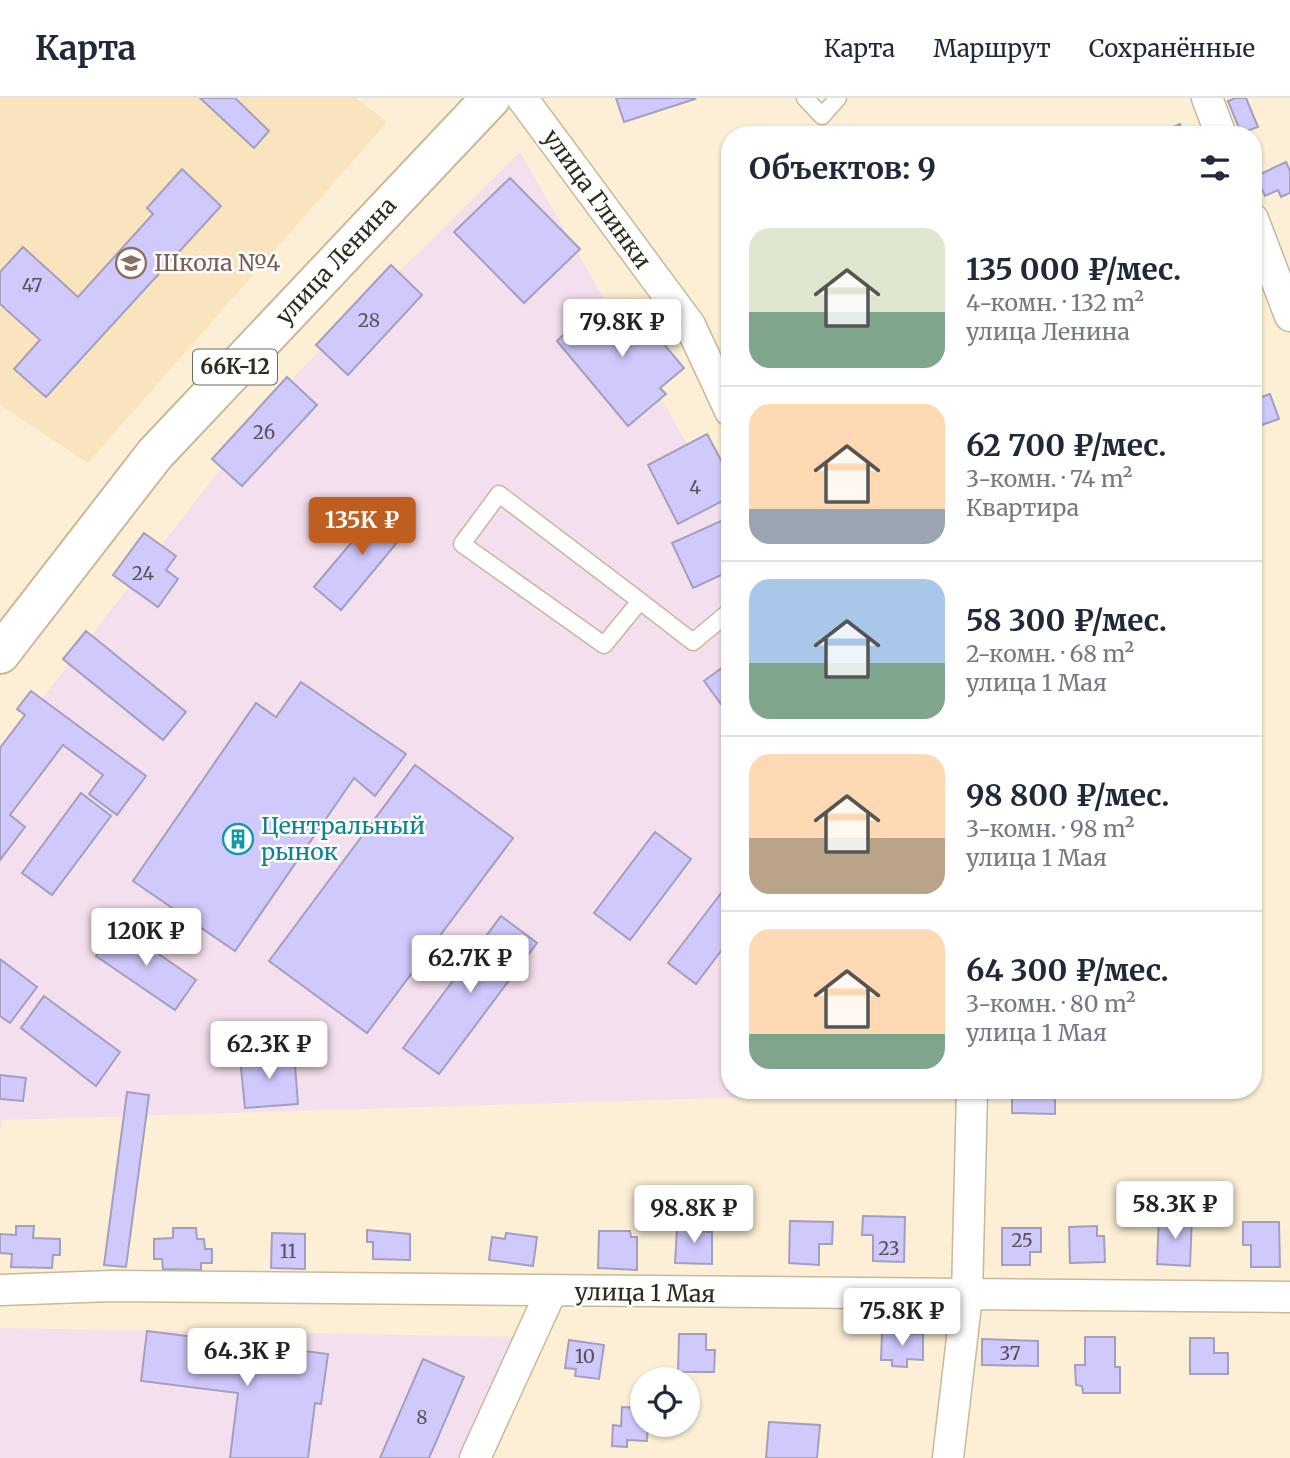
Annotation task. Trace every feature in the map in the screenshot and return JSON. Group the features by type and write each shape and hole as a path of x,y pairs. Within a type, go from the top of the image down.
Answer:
{"main road":[{"name":"улица Ленина","path":"0,654 155,454 491,98"}],"street":[{"name":"улица Глинки","path":"522,98 690,326 721,392"},
{"path":"1207,98 1218,126"},
{"path":"1262,243 1290,316"},
{"path":"948,1458 967,1296 972,1099"},
{"name":"улица 1 Мая","path":"0,1290 112,1286 1290,1297"},
{"path":"475,1458 551,1292"}],"lane":[{"path":"805,98 822,116 838,98"},
{"path":"640,601 604,645 461,544 499,494 640,601 693,642 721,619"}],"shaded area":[{"name":"Школа №4","path":"0,98 356,98 387,122 88,463 0,405"},
{"path":"520,152 721,503 721,1098 3,1120 0,1128 0,753 284,387"},
{"path":"0,1328 525,1337 459,1458 0,1458"}],"building":[{"path":"200,98 235,98 269,131 254,148"},
{"path":"616,98 694,98 695,99 624,122"},
{"path":"1246,98 1258,126 1238,126 1228,101"},
{"path":"1286,162 1290,171 1290,193 1281,197 1278,190 1265,196 1262,189 1262,173"},
{"name":"Школа №4","path":"182,169 221,206 46,397 14,369 40,340 0,304 0,272 23,247 78,297 153,214 147,208"},
{"path":"510,178 580,249 524,303 454,232"},
{"path":"391,265 422,295 348,375 316,345"},
{"path":"627,300 684,368 660,388 666,394 628,426 557,341 594,306 605,318"},
{"path":"287,377 317,405 242,486 212,459"},
{"path":"1270,394 1279,419 1262,425 1262,397"},
{"path":"707,434 721,460 721,502 678,524 648,465"},
{"path":"383,505 410,527 341,610 314,587"},
{"path":"721,521 721,575 693,588 672,543"},
{"path":"144,533 176,556 166,570 178,579 158,607 113,575"},
{"path":"86,631 186,712 163,740 63,659"},
{"path":"721,669 721,704 704,681"},
{"name":"Центральный рынок","path":"301,682 406,754 375,796 354,778 235,951 133,881 256,703 276,717"},
{"path":"31,691 146,776 117,815 89,794 103,775 63,745 10,815 25,827 0,860 0,748 25,715 17,709"},
{"name":"Центральный рынок","path":"415,765 513,838 367,1033 269,961"},
{"path":"81,793 111,816 52,895 22,873"},
{"path":"655,832 691,859 630,940 594,913"},
{"path":"721,893 721,951 696,984 668,963"},
{"path":"501,916 537,943 439,1074 403,1048"},
{"path":"117,925 196,980 175,1010 96,956"},
{"path":"0,959 37,987 10,1023 0,1016"},
{"path":"44,996 120,1052 96,1086 21,1028"},
{"path":"294,1053 298,1104 245,1108 240,1058"},
{"path":"0,1075 26,1078 23,1101 0,1099"},
{"path":"127,1092 149,1095 126,1267 104,1265"},
{"path":"1012,1099 1055,1099 1055,1114 1012,1113"},
{"path":"863,1216 905,1217 904,1262 873,1261 873,1235 862,1235"},
{"path":"1159,1216 1192,1217 1190,1266 1157,1264"},
{"path":"689,1220 699,1220 699,1231 712,1232 712,1264 675,1263 677,1229 688,1229"},
{"path":"790,1221 833,1222 832,1244 819,1244 819,1265 789,1263"},
{"path":"1243,1222 1279,1222 1280,1267 1251,1267 1251,1245 1243,1245"},
{"path":"16,1226 34,1226 33,1238 60,1239 60,1255 53,1255 52,1268 11,1267 12,1254 0,1253 0,1234 16,1235"},
{"path":"1097,1226 1097,1236 1104,1236 1105,1262 1070,1263 1069,1227"},
{"path":"173,1228 196,1228 197,1239 204,1239 205,1249 212,1249 212,1263 201,1263 201,1270 163,1269 162,1259 154,1259 154,1239 173,1238"},
{"path":"1002,1228 1041,1228 1041,1252 1030,1252 1030,1265 1002,1265"},
{"path":"367,1230 410,1234 410,1260 373,1259 373,1242 367,1242"},
{"path":"599,1231 630,1231 631,1237 637,1237 637,1270 598,1268"},
{"path":"272,1233 305,1234 305,1269 271,1268"},
{"path":"506,1233 537,1237 533,1266 489,1260 492,1237 505,1239"},
{"path":"147,1331 328,1354 321,1404 315,1403 308,1458 230,1458 238,1393 141,1381"},
{"path":"882,1333 923,1334 923,1360 907,1359 907,1367 892,1366 892,1360 881,1360"},
{"path":"679,1334 706,1334 706,1350 715,1350 714,1372 700,1372 700,1367 678,1367"},
{"path":"1085,1337 1115,1337 1115,1367 1120,1367 1120,1393 1083,1393 1082,1386 1076,1385 1075,1365 1085,1365"},
{"path":"1190,1338 1214,1338 1214,1353 1228,1353 1228,1374 1190,1374"},
{"path":"982,1339 1038,1341 1038,1366 982,1365"},
{"path":"569,1340 604,1345 599,1379 575,1376 576,1369 565,1368"},
{"path":"423,1359 464,1377 429,1458 380,1458"},
{"path":"622,1407 630,1407 630,1437 647,1437 647,1441 627,1440 627,1447 612,1446 613,1425 621,1426"},
{"path":"769,1422 820,1425 817,1458 766,1458"}],"place":[{"name":"Школа №4","path":"131,263"},
{"name":"Центральный рынок","path":"238,839"}]}
